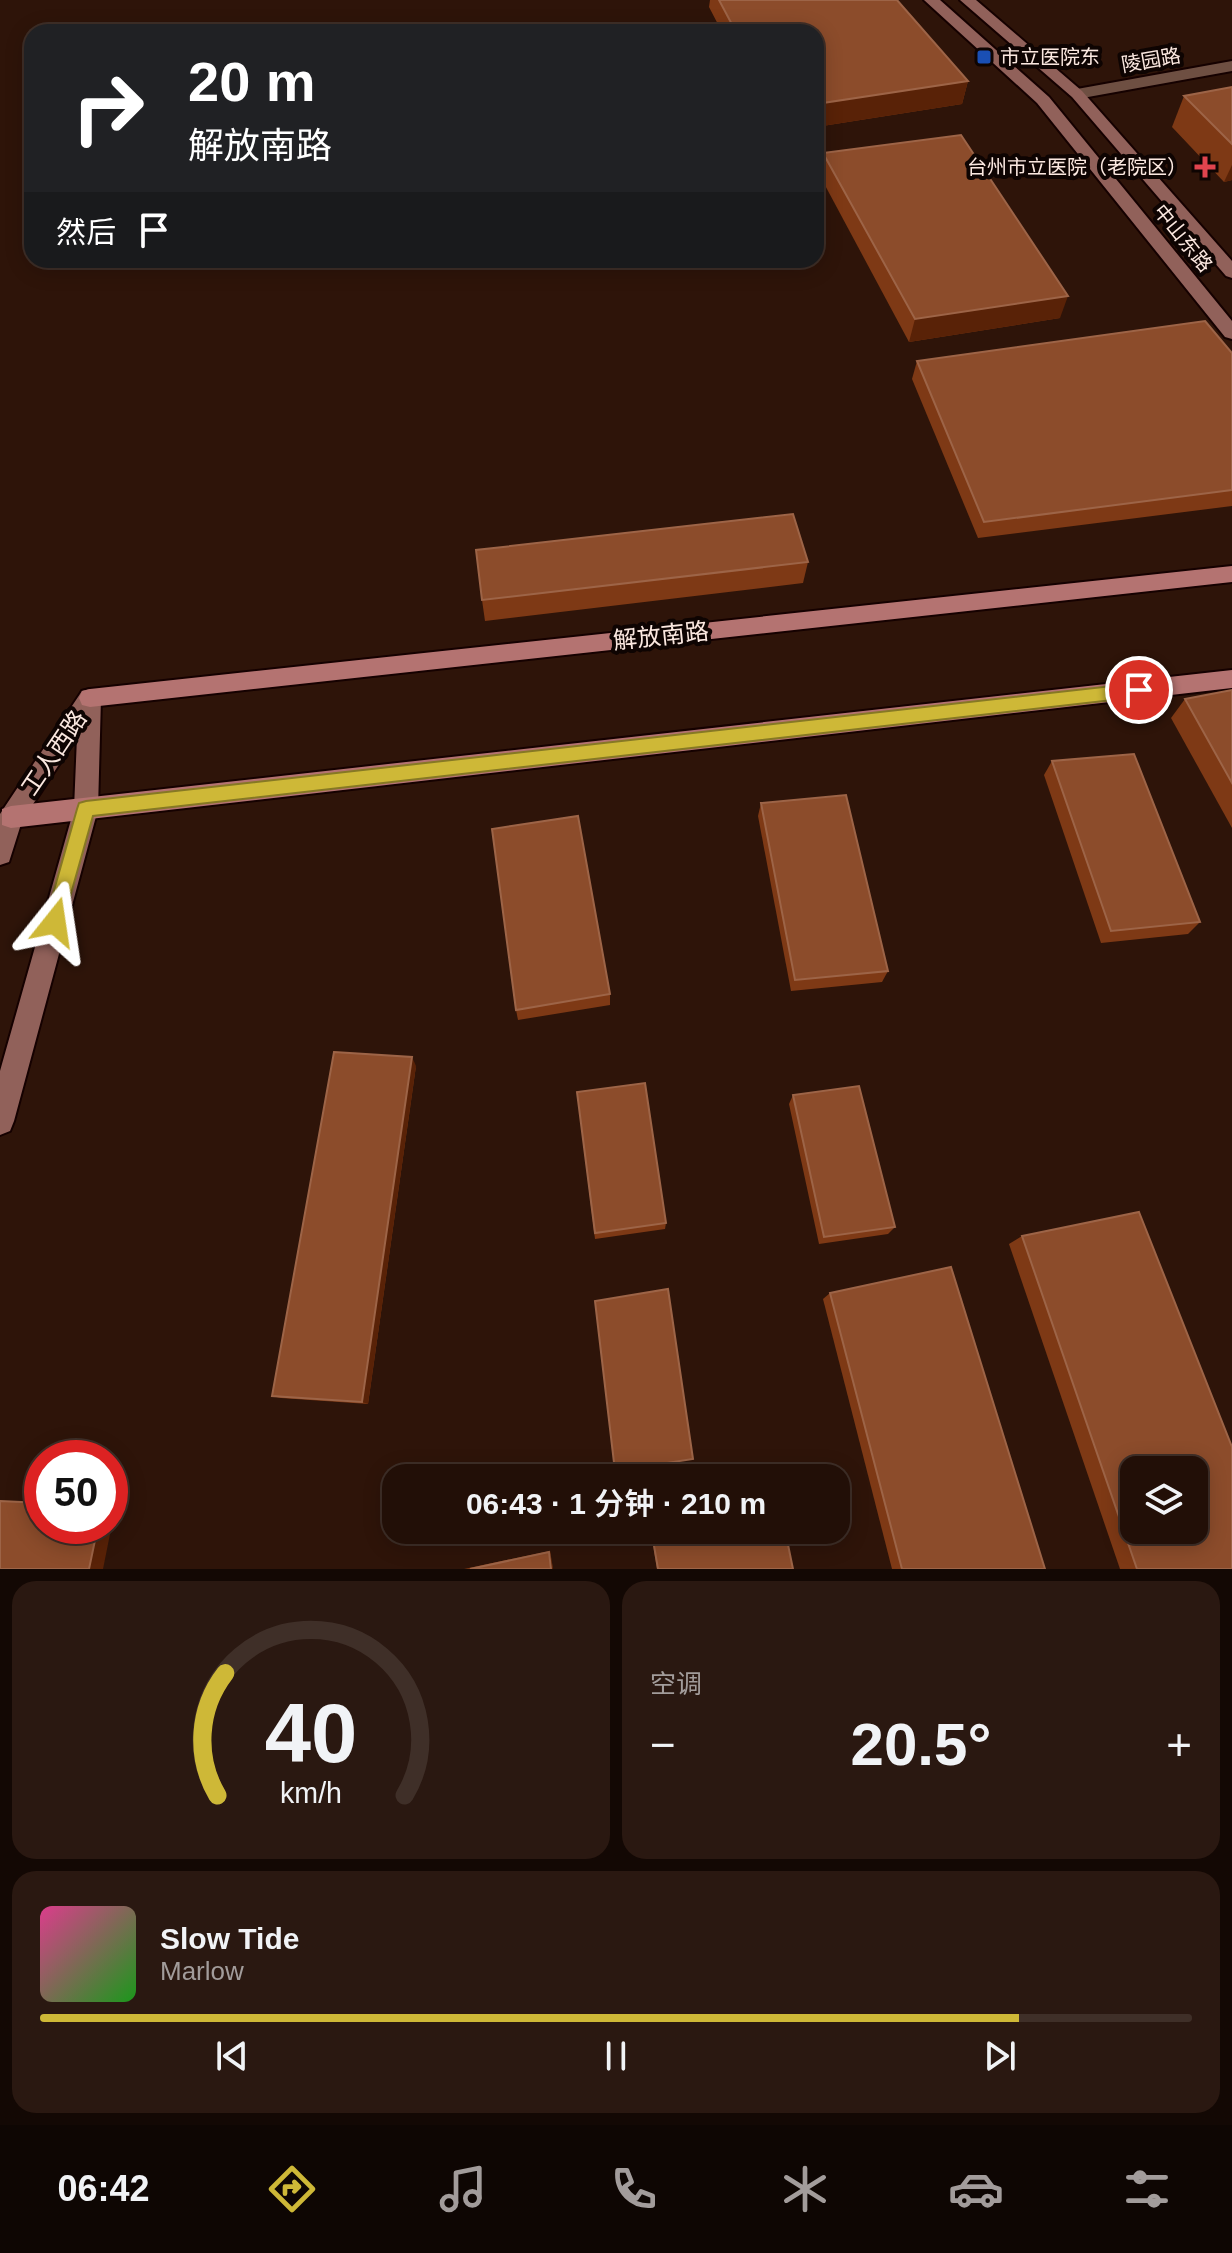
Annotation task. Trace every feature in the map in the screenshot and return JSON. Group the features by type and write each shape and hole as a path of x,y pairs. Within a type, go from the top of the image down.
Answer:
{"main road":[{"name":"中山东路","path":"931,0 1043,100 1232,333"},
{"name":"中山东路","path":"967,0 1077,94 1232,272"},
{"name":"解放南路","path":"90,698 1232,574"},
{"path":"11,817 1232,679"},
{"name":"工人西路","path":"0,1121 86,809 90,698"},
{"name":"工人西路","path":"0,854 11,817 90,698"}],"street":[{"name":"陵园路","path":"1077,94 1232,66"}],"building":[{"path":"719,0 897,0 968,81 824,103 824,24 732,24"},
{"path":"1232,87 1232,144 1184,96"},
{"path":"961,135 1068,296 915,319 824,153"},
{"path":"1205,321 1232,353 1232,490 984,522 917,361"},
{"path":"793,514 808,562 482,600 476,550"},
{"path":"1232,690 1232,783 1185,699"},
{"path":"1134,754 1200,922 1111,931 1052,761"},
{"path":"846,795 888,971 795,980 761,803"},
{"path":"578,816 610,994 516,1010 492,829"},
{"path":"334,1052 412,1057 362,1402 272,1396"},
{"path":"645,1083 666,1223 595,1233 577,1092"},
{"path":"859,1086 895,1227 824,1237 793,1095"},
{"path":"1139,1212 1232,1447 1232,1569 1137,1569 1128,1544 1208,1544 1208,1456 1120,1456 1120,1520 1022,1236"},
{"path":"951,1267 1045,1569 902,1569 830,1293"},
{"path":"668,1289 693,1459 660,1464 614,1464 595,1301"},
{"path":"0,1501 24,1502 24,1544 94,1544 89,1569 0,1569"},
{"path":"654,1544 788,1544 793,1569 658,1569"},
{"path":"549,1552 551,1569 470,1569"}],"place":[{"name":"市立医院东","path":"984,57"},
{"name":"台州市立医院（老院区）","path":"1205,167"}],"route":[{"path":"55,922 86,809 1139,690"}]}
